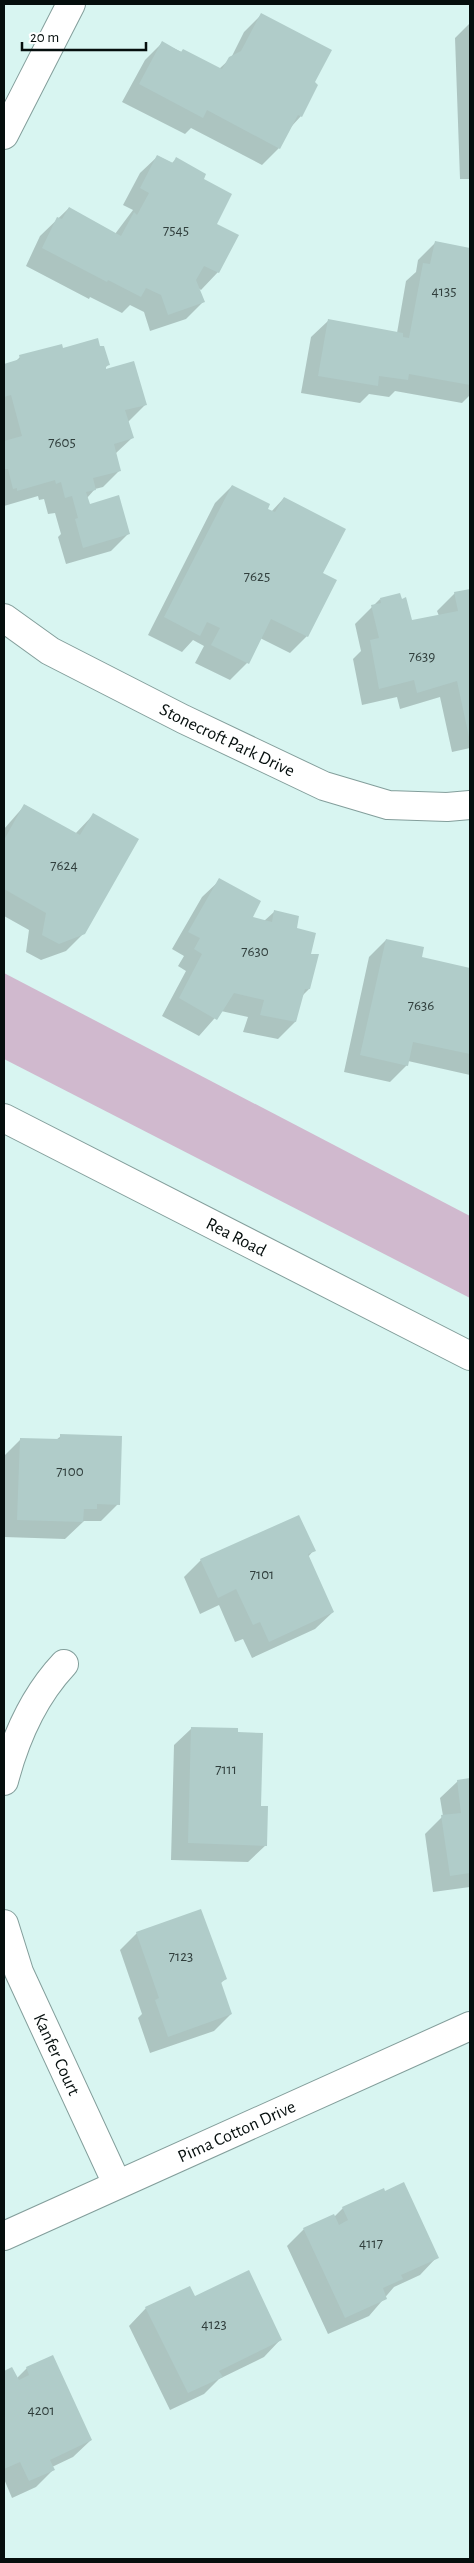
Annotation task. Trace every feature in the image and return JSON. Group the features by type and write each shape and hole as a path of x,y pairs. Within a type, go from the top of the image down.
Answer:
{"street":[{"path":"4,135 71,4"},
{"name":"Stonecroft Park Drive","path":"4,618 50,651 324,786 388,804 447,807 470,805"},
{"name":"Rea Road","path":"4,1118 470,1356"},
{"path":"4,1781 8,1763 35,1702 64,1664"},
{"name":"Kanfer Court","path":"4,1924 19,1972 117,2184"},
{"name":"Pima Cotton Drive","path":"4,2236 470,2026"}],"shaded area":[{"path":"4,973 470,1216 470,1298 4,1059"}],"building":[{"path":"261,13 332,50 315,82 318,85 302,117 298,115 280,149 207,110 203,118 139,84 162,41 181,52 183,49 222,69 229,57 241,51"},
{"path":"157,155 173,163 176,157 206,174 204,179 232,194 217,224 239,235 219,273 204,266 196,280 205,302 168,315 161,295 146,288 141,297 108,280 107,282 42,248 57,217 62,219 69,207 121,236 134,212 137,215 149,193 140,188"},
{"path":"435,241 470,248 470,385 409,374 408,380 379,376 378,386 318,376 328,319 403,333 403,337 409,338 423,263 430,264"},
{"path":"98,338 100,346 104,346 110,365 106,366 106,369 134,361 147,405 125,410 134,438 114,444 121,471 93,478 96,490 86,492 90,504 119,495 130,534 83,548 75,519 78,518 72,496 65,498 61,482 56,484 55,480 17,491 17,488 13,489 8,469 4,469 4,441 22,436 11,395 4,397 4,364 20,359 19,355 62,344 63,348"},
{"path":"232,485 270,504 268,509 275,512 284,497 346,529 323,573 337,580 308,637 271,619 249,664 211,645 220,628 207,622 200,636 164,617"},
{"path":"470,589 469,737 457,681 417,693 414,680 379,689 370,640 379,638 371,605 381,603 380,598 400,593 402,599 406,597 412,620 458,611 454,592"},
{"path":"24,804 80,835 93,813 139,839 85,934 59,944 42,935 46,913 4,889 4,840"},
{"path":"219,878 261,901 253,917 272,922 274,910 299,916 297,928 316,933 311,954 319,954 310,989 305,989 296,1022 260,1015 264,1000 234,993 217,1020 179,998 202,954 194,949 200,938 188,932"},
{"path":"386,939 424,947 422,957 470,968 470,1054 413,1042 408,1066 360,1055"},
{"path":"60,1434 122,1436 120,1505 97,1504 97,1509 84,1509 83,1522 17,1520 20,1438 60,1439"},
{"path":"299,1515 316,1551 308,1554 334,1612 269,1642 260,1622 253,1625 236,1589 218,1598 200,1559"},
{"path":"191,1727 238,1728 238,1732 263,1733 261,1806 268,1806 267,1846 188,1843"},
{"path":"470,1778 470,1873 450,1876 441,1815 461,1813 457,1780"},
{"path":"201,1909 227,1979 221,1982 232,2014 168,2037 155,2000 159,1998 136,1932"},
{"path":"404,2182 439,2258 401,2275 403,2279 383,2288 387,2299 345,2318 303,2228 334,2214 339,2225 348,2220 342,2207 384,2188 385,2191"},
{"path":"249,2270 282,2340 219,2371 223,2377 188,2393 145,2307 190,2286 195,2296"},
{"path":"53,2355 92,2440 50,2460 55,2470 29,2481 20,2462 4,2469 4,2371 12,2367 19,2380 29,2375 26,2367"}]}
